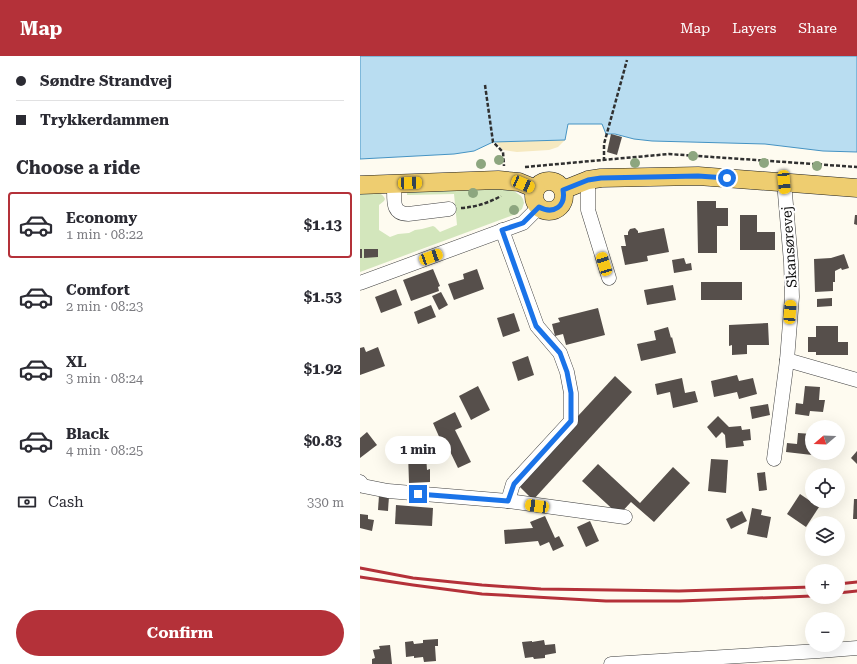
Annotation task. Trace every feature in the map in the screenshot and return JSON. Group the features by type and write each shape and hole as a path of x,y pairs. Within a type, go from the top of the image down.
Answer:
{"main road":[{"path":"563,190 588,180 601,178 698,176 857,188"},
{"path":"360,185 498,180 519,182 529,186 552,181 563,190 563,201 560,206 555,209 550,211 544,210 536,203 534,194 529,186"}],"street":[{"path":"588,180 588,210 609,278"},
{"name":"Skansørevej","path":"774,459 787,360 792,297 791,262 784,182"},
{"path":"394,184 395,205 399,212 408,214 449,210"},
{"path":"360,283 523,223 539,207"},
{"path":"502,230 536,326 560,353 567,372 571,393 571,421 514,484 508,501"},
{"path":"787,360 857,380"},
{"path":"361,485 388,491 508,501 625,518"},
{"path":"611,664 857,648"}],"path":[{"path":"604,161 604,144 627,60"},
{"path":"484,85 493,142 503,152 505,169"},
{"path":"449,210 470,207 488,202 529,186"}],"green space":[{"path":"495,188 511,189 521,196 524,203 522,209 516,214 360,272 360,193 378,193 383,196 385,199 379,205 379,230 390,237 433,226 440,232 457,225 454,194 407,195 407,192"}],"sand":[{"path":"565,140 558,147 549,150 517,152 503,150 496,142"}],"water":[{"path":"360,56 857,56 857,152 823,151 765,144 652,141 634,139 615,134 606,134 602,124 568,124 565,140 493,142 474,151 454,154 360,159"}],"building":[{"path":"611,134 622,137 617,155 607,152"},
{"path":"697,201 716,201 716,208 728,208 728,226 717,226 717,253 698,253"},
{"path":"740,215 757,215 757,232 775,232 775,250 740,250"},
{"path":"855,215 857,215 857,225 854,224"},
{"path":"635,228 638,233 664,228 669,252 647,256 648,261 625,265 621,246 626,246 624,235 628,235 630,229"},
{"path":"360,249 362,249 362,258 360,258"},
{"path":"364,249 378,249 378,257 364,258"},
{"path":"844,254 849,268 842,270 841,268 835,271 833,291 815,292 814,259 831,258"},
{"path":"684,258 686,264 691,263 692,270 674,273 672,260"},
{"path":"433,269 440,286 438,287 439,291 411,301 403,280"},
{"path":"477,269 484,289 454,300 448,284 464,279 463,274"},
{"path":"701,282 742,282 742,300 701,300"},
{"path":"673,285 676,300 647,305 644,290"},
{"path":"396,289 402,305 381,313 375,297"},
{"path":"441,292 448,305 439,310 432,296"},
{"path":"832,298 832,306 817,307 817,299"},
{"path":"431,305 436,317 418,324 414,312"},
{"path":"598,308 605,335 566,345 563,334 555,336 552,324 560,322 558,318"},
{"path":"514,313 520,331 503,337 497,318"},
{"path":"768,323 769,345 747,345 747,354 732,355 732,345 729,346 729,325"},
{"path":"816,326 838,326 838,342 848,342 848,355 816,355 816,352 808,352 808,337 816,337"},
{"path":"668,327 676,353 641,361 637,344 656,340 654,331"},
{"path":"364,347 366,352 378,347 385,366 360,375 360,348"},
{"path":"528,356 534,375 518,381 512,362"},
{"path":"737,375 739,381 753,378 757,394 739,399 737,392 714,397 711,381"},
{"path":"615,376 632,392 533,500 516,483"},
{"path":"682,378 685,393 695,391 698,402 673,408 670,392 657,395 655,384"},
{"path":"478,386 490,410 471,420 459,396"},
{"path":"805,386 820,387 819,400 825,400 823,412 810,411 809,416 795,414 796,403 803,404"},
{"path":"768,404 770,415 752,419 750,407"},
{"path":"455,412 462,427 455,430 471,462 458,468 444,439 441,441 433,423"},
{"path":"718,416 729,427 741,426 742,430 750,429 751,440 743,441 744,446 726,448 725,435 722,432 716,438 707,427"},
{"path":"367,432 377,445 360,458 360,438"},
{"path":"798,433 805,434 805,454 786,452 787,443 797,444"},
{"path":"425,440 427,470 430,469 430,482 409,483 408,453 410,452 410,441"},
{"path":"857,451 857,464 851,458"},
{"path":"711,459 728,460 726,493 708,491"},
{"path":"598,464 640,503 673,467 690,483 654,522 631,502 619,515 582,481"},
{"path":"765,472 767,490 759,491 757,473"},
{"path":"800,494 805,497 805,508 818,508 813,516 805,516 805,526 787,514"},
{"path":"379,495 389,496 388,511 378,510"},
{"path":"854,499 857,499 857,519 853,519"},
{"path":"396,505 433,508 432,526 395,524"},
{"path":"752,508 762,510 761,515 771,517 767,538 747,534"},
{"path":"742,511 747,521 731,529 726,519"},
{"path":"360,514 368,515 368,519 374,520 372,531 360,528"},
{"path":"545,516 555,538 559,536 564,546 553,551 549,542 540,546 538,541 505,544 504,530 533,528 530,522"},
{"path":"590,521 599,541 586,547 577,527"},
{"path":"438,639 438,646 435,646 436,661 424,662 423,657 406,657 405,642 413,641 414,644 423,643 423,640"},
{"path":"544,640 545,645 555,644 556,653 545,655 545,658 525,658 522,642"},
{"path":"390,645 392,664 372,664 372,659 375,658 373,650 380,649 379,646"}],"railway":[{"path":"360,568 413,578 541,589 679,591 805,587"},
{"path":"360,577 482,594 606,601 680,601 805,596"},
{"path":"845,583 857,582"},
{"path":"845,592 857,591"}],"route":[{"path":"418,494 508,501 514,484 571,421 571,393 567,372 560,353 536,326 502,230 523,223 539,207 550,211 555,209 560,206 563,201 563,190 588,180 601,178 698,176 727,178"}]}
